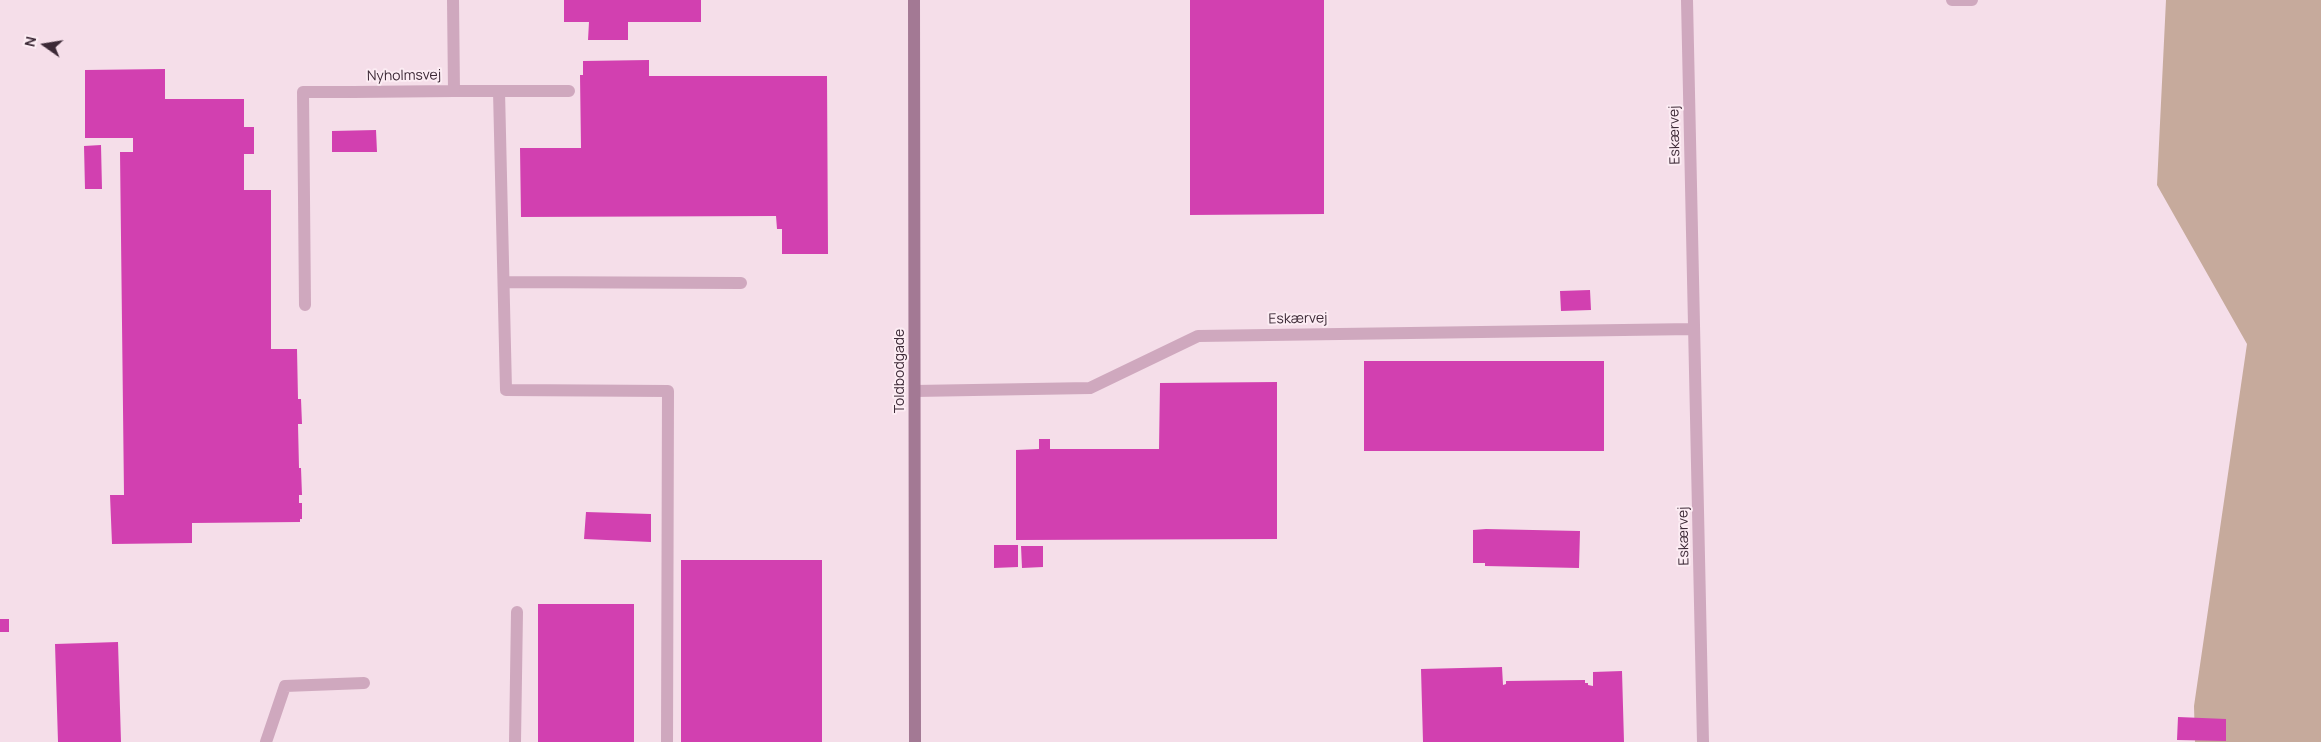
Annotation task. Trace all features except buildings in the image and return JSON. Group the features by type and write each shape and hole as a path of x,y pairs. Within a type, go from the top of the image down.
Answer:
{"street":[{"name":"Nyholmsvej","path":"305,305 303,92 454,91 453,0"},
{"name":"Toldbodgade","path":"914,0 915,742"},
{"name":"Eskærvej","path":"1688,0 1703,742"},
{"path":"1952,0 1972,0"},
{"path":"454,91 569,91"},
{"path":"499,91 506,390 668,391 667,742"},
{"path":"504,282 741,283"},
{"name":"Eskærvej","path":"915,391 1090,388 1198,336 1694,329"},
{"path":"515,742 517,612"},
{"path":"266,742 285,686 364,682"}],"shaded area":[{"path":"2166,0 2321,0 2321,742 2195,742 2194,706 2247,344 2157,185"}]}
